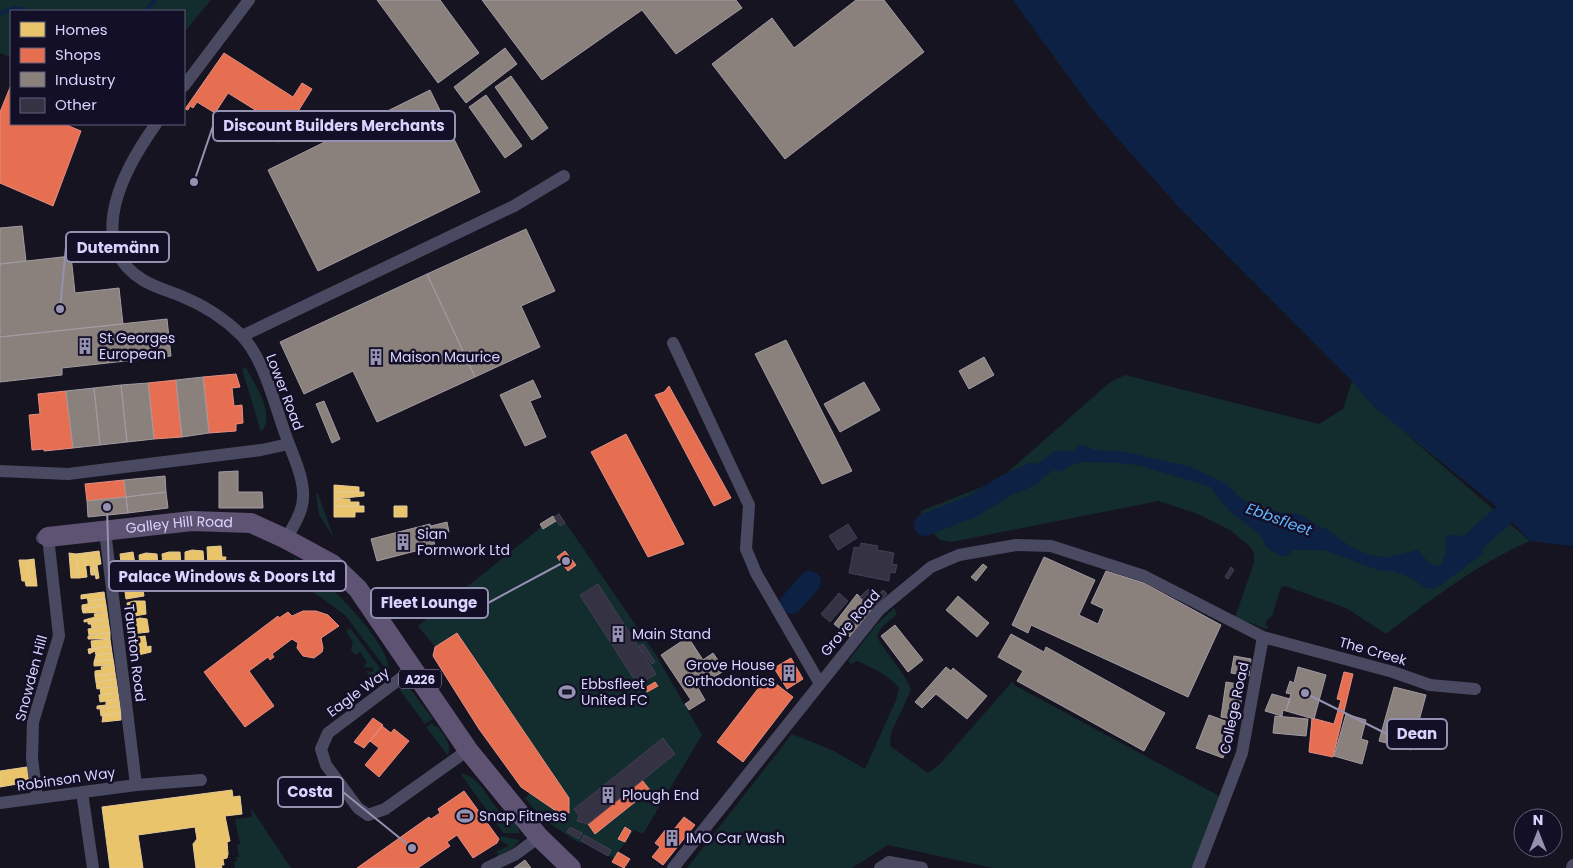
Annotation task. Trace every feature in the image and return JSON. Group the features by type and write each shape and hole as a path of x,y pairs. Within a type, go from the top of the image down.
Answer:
{"main road":[{"name":"Galley Hill Road","path":"44,537 192,521 251,523 286,539"},
{"name":"A226","path":"286,539 332,564 358,589 468,750 539,837 571,868"},
{"name":"A226","path":"539,837 555,868"}],"street":[{"path":"185,85 249,0"},
{"name":"Lower Road","path":"155,125 132,161 117,194 113,221 118,253 127,270 145,282 200,305 242,336 255,355 268,383 304,488 301,510 286,539"},
{"path":"242,336 514,206 564,176"},
{"path":"673,342 749,505 746,549 756,573 819,682"},
{"path":"0,471 68,474 261,450 289,444"},
{"name":"Taunton Road","path":"105,531 134,768"},
{"name":"Snowden Hill","path":"36,798 32,758 33,722 59,636 44,537"},
{"name":"Grove Road","path":"673,868 819,682 879,610 931,567 959,555 1016,545 1051,546 1144,576 1263,636"},
{"name":"The Creek","path":"1263,636 1393,672 1430,685 1475,689"},
{"name":"College Road","path":"1198,868 1242,752 1263,636"},
{"name":"Eagle Way","path":"414,669 328,734 321,749 326,765 358,808 368,814 373,814 385,809 468,750"},
{"name":"Robinson Way","path":"134,768 136,785"},
{"name":"Robinson Way","path":"0,803 136,785 201,780"},
{"path":"82,792 93,868"},
{"path":"486,868 516,854 539,837"},
{"path":"880,868 889,862 922,868"}],"green space":[{"path":"0,0 211,0 185,31 185,10 10,10 10,57 0,53"},
{"path":"1013,0 1502,511 1398,427 1530,541 1473,571 1386,634 1346,608 1285,586 1281,588 1272,616 1266,621 1265,625 1269,627 1266,629 1235,617 1254,563 1254,554 1250,547 1230,530 1198,514 1159,501 951,542 940,540 922,522 921,511 990,484 1008,472 1109,383 1125,375 1319,424 1343,409 1352,381 1176,204 1093,110"},
{"path":"246,367 265,408 267,417 261,432 242,369"},
{"path":"316,494 318,494 334,538 319,515"},
{"name":"Ebbsfleet United FC","path":"559,513 656,655 702,735 643,834 634,830 614,858 581,841 580,843 564,833 543,818 525,798 530,793 521,787 479,729 433,656 435,647 418,626"},
{"path":"294,557 336,593 368,628 380,645 387,661 389,673 345,615 302,584"},
{"path":"894,608 897,614 882,627 877,635 904,675 911,690 891,733 890,746 928,773 939,765 1012,682 1016,686 1221,797 1193,868 993,868 888,845 852,868 687,868 792,734 834,751 865,769 896,700 899,688 885,675 874,669 857,661 851,664 848,661 876,625"},
{"path":"350,628 385,675 377,686 374,681 376,680 374,674 371,678 366,671 373,672 373,668 363,667 367,662 360,652 356,655 351,650 353,642 346,631"},
{"path":"407,688 411,690 433,719 425,724 399,689"},
{"path":"432,723 435,727 437,726 447,740 448,756 426,727"},
{"path":"460,773 476,781 499,810 506,817 514,821 520,833 503,833"},
{"path":"251,808 291,868 235,868 234,862 237,861 236,857 239,857 237,845 240,844 235,819 252,817"},
{"path":"501,836 520,840 514,847 498,856 497,851 509,846 500,840"}],"water":[{"path":"1013,0 1573,0 1573,546 1530,541 1502,511 1372,405 1352,381 1176,204 1093,110"},
{"path":"1082,445 1095,450 1126,452 1191,467 1225,483 1243,500 1260,508 1282,513 1299,514 1322,528 1326,528 1354,548 1371,555 1388,557 1418,550 1429,563 1439,566 1446,558 1445,537 1450,535 1468,536 1484,552 1441,585 1432,589 1424,587 1411,578 1396,572 1378,570 1324,550 1293,550 1287,556 1281,556 1267,548 1259,533 1235,516 1221,502 1211,487 1138,465 1082,462 1071,465 1060,472 1054,470 1025,490 1007,493 1005,486 1007,481 1019,478 1055,451 1074,451 1078,446"}],"building: Homes":[{"path":"334,485 359,487 359,492 334,492"},
{"path":"334,492 364,492 364,496 334,499"},
{"path":"334,499 350,499 350,502 359,502 359,506 334,506"},
{"path":"334,506 364,506 364,512 355,512 355,517 334,517"},
{"path":"394,506 407,506 407,517 394,517"},
{"path":"221,546 222,557 226,557 225,564 208,565 207,547"},
{"path":"192,550 203,551 204,564 185,565 185,552"},
{"path":"99,551 101,564 97,565 99,578 96,579 92,552"},
{"path":"92,552 95,575 91,575 90,565 85,566 84,553"},
{"path":"133,552 136,570 122,572 120,554"},
{"path":"180,552 181,565 163,567 162,554"},
{"path":"69,553 76,554 79,578 71,578"},
{"path":"84,553 87,577 79,578 76,554"},
{"path":"146,553 157,554 158,567 140,568 139,555"},
{"path":"34,559 37,586 30,586 27,560"},
{"path":"19,560 27,560 30,586 26,586 25,581 22,581"},
{"path":"142,583 144,596 126,599 124,585"},
{"path":"104,592 105,599 88,601 87,598 81,599 81,595"},
{"path":"105,599 106,605 82,609 82,605 88,604 88,601"},
{"path":"145,601 146,614 129,617 127,603"},
{"path":"106,605 107,612 83,613 82,609"},
{"path":"107,612 108,619 84,622 84,620 95,617 94,614"},
{"path":"140,618 147,619 149,632 131,634 129,621"},
{"path":"108,619 109,626 92,628 91,624 88,624 88,622"},
{"path":"109,626 110,632 89,635 88,629"},
{"path":"110,632 110,639 88,639 88,636"},
{"path":"145,636 147,647 151,646 151,652 134,656 131,638"},
{"path":"110,639 111,646 92,649 91,641"},
{"path":"111,646 112,653 96,655 95,651 89,654 88,649"},
{"path":"112,653 113,659 94,662 96,655"},
{"path":"113,659 114,665 94,666 94,662"},
{"path":"114,665 115,673 95,676 95,671 102,670 101,667"},
{"path":"115,673 116,679 96,682 95,676"},
{"path":"116,679 117,686 97,689 96,682"},
{"path":"117,686 118,693 101,695 100,688"},
{"path":"118,693 119,699 100,702 99,695"},
{"path":"119,699 120,706 97,709 97,706 106,705 106,701"},
{"path":"120,706 121,713 101,716 100,709"},
{"path":"121,713 121,720 102,722 103,715"},
{"path":"27,767 29,782 0,787 0,771"},
{"path":"232,790 233,797 240,796 242,814 225,816 230,841 227,842 228,854 227,858 223,859 224,865 221,865 222,868 196,868 193,844 197,839 195,827 138,835 143,868 110,868 102,807"}],"building: Shops":[{"path":"224,53 293,97 302,83 312,89 279,142 249,124 257,111 228,93 215,113 197,102 193,108 190,106 188,110 185,109"},
{"path":"10,87 10,125 66,125 81,131 53,206 0,183 0,112"},
{"path":"236,374 240,387 232,388 234,406 242,405 243,423 236,424 236,431 209,433 203,377"},
{"path":"176,380 182,437 154,439 148,383"},
{"path":"669,386 731,498 714,506 655,395 664,392"},
{"path":"66,391 73,448 44,451 44,449 32,450 29,415 40,414 38,394"},
{"path":"626,434 684,544 648,557 591,452"},
{"path":"124,480 126,497 87,501 85,484"},
{"path":"565,551 576,565 568,571 557,557"},
{"path":"303,611 316,611 328,615 339,626 321,638 322,652 314,658 303,656 297,648 298,643 292,639 272,654 274,657 270,660 268,657 249,671 274,706 245,727 204,672 278,616 279,618 288,612 292,616"},
{"path":"457,633 569,798 569,813 556,811 521,787 479,729 433,656 435,647"},
{"name":"Grove House Orthodontics","path":"791,658 803,679 787,689 774,668"},
{"path":"1344,672 1353,674 1333,757 1309,752 1312,718 1334,724 1341,700 1337,699"},
{"path":"767,677 793,697 743,762 717,742"},
{"path":"655,682 658,686 647,692 645,688"},
{"path":"373,718 383,725 364,748 354,742"},
{"path":"382,726 391,733 394,729 409,741 379,777 365,765 379,748 370,741"},
{"path":"642,780 650,790 595,834 588,824"},
{"path":"464,791 499,839 497,843 473,858 457,835 447,842 450,846 418,868 357,868 429,817 431,819 440,813 438,809"},
{"name":"IMO Car Wash","path":"684,817 695,825 663,865 652,857 660,847 655,843 666,829 671,833"},
{"path":"625,827 631,831 625,842 618,839"},
{"path":"618,852 630,859 624,868 612,862"}],"building: Industry":[{"path":"377,0 440,0 479,53 438,83"},
{"path":"482,0 736,0 742,8 676,54 642,10 542,80"},
{"path":"856,0 884,0 924,52 785,159 712,64 772,18 794,48"},
{"path":"505,48 517,64 466,103 454,87"},
{"path":"511,76 548,128 532,140 495,87"},
{"path":"430,90 480,192 318,271 268,170"},
{"path":"486,95 522,146 505,158 469,107"},
{"path":"22,226 26,261 0,264 0,228"},
{"path":"526,229 555,291 521,306 540,347 475,377 427,274"},
{"path":"71,256 75,293 119,288 123,324 0,337 0,264"},
{"name":"Maison Maurice","path":"427,274 475,377 377,422 353,371 304,394 280,342"},
{"name":"St Georges European","path":"167,319 171,356 62,368 62,375 0,382 0,337"},
{"path":"786,340 852,471 822,484 755,354"},
{"path":"984,357 994,375 969,389 959,371"},
{"path":"203,377 209,433 182,437 176,380"},
{"path":"533,380 541,397 530,401 546,437 525,446 500,395"},
{"path":"864,382 880,410 840,432 824,404"},
{"path":"148,383 154,439 127,442 121,385"},
{"path":"121,385 127,442 100,445 94,388"},
{"path":"94,388 100,445 73,448 66,391"},
{"path":"324,401 340,439 332,443 316,404"},
{"path":"238,471 238,492 262,492 263,508 219,508 219,472"},
{"path":"165,476 166,492 126,497 124,480"},
{"path":"166,492 168,508 128,513 126,497"},
{"path":"126,497 128,513 88,517 87,501"},
{"path":"553,516 556,521 543,529 540,524"},
{"path":"447,522 449,532 434,536 431,526"},
{"name":"Sian Formwork Ltd","path":"430,524 435,546 377,561 371,539"},
{"path":"1044,557 1095,580 1079,615 1098,624 1104,609 1091,603 1106,571 1144,583 1221,625 1188,697 1031,625 1028,633 1012,625"},
{"path":"983,564 987,567 976,581 971,577"},
{"path":"857,594 873,609 850,637 834,624"},
{"path":"958,596 989,623 977,637 946,610"},
{"path":"895,625 923,660 908,672 881,636"},
{"path":"1011,634 1044,652 1046,647 1165,713 1144,751 1017,681 1023,671 998,657"},
{"path":"688,637 703,660 713,653 725,670 698,688 705,700 689,710 685,704 691,700 661,655"},
{"path":"1234,656 1251,659 1249,676 1231,673"},
{"path":"946,667 951,671 953,668 987,696 967,719 936,694 922,708 915,702"},
{"path":"1298,667 1326,675 1314,719 1286,711 1291,694 1286,693 1290,681 1294,683"},
{"path":"1226,682 1244,685 1238,720 1221,717"},
{"path":"1394,687 1426,695 1411,750 1379,741"},
{"path":"1272,694 1290,699 1286,711 1283,710 1282,716 1265,711"},
{"path":"1346,714 1366,720 1361,739 1368,741 1362,764 1334,756"},
{"path":"1209,715 1236,725 1223,758 1196,748"},
{"path":"1275,716 1308,719 1306,736 1273,733"},
{"path":"525,860 531,868 514,868"}],"building: Other":[{"path":"559,514 565,523 560,526 554,517"},
{"path":"848,524 857,538 838,550 829,536"},
{"path":"861,543 878,546 877,550 894,553 892,564 897,565 895,573 890,572 889,581 849,573 854,547 860,548"},
{"path":"1231,567 1234,570 1228,579 1225,577"},
{"name":"Main Stand","path":"598,584 656,674 638,685 580,595"},
{"path":"868,589 874,594 866,602 860,597"},
{"path":"883,590 887,594 873,609 868,604"},
{"path":"839,593 848,601 830,622 821,614"},
{"path":"643,644 655,662 652,664 639,646"},
{"name":"Plough End","path":"663,738 675,754 588,824 577,821 579,816 574,809"},
{"path":"570,827 582,833 579,839 567,832"},
{"path":"584,835 611,850 608,856 581,841"}],"waterway":[{"path":"147,10 155,0"},
{"path":"0,14 14,8 24,10"},
{"name":"Ebbsfleet","path":"1454,562 1483,533 1573,455"},
{"name":"Ebbsfleet","path":"925,525 973,506 1005,486 1032,474"},
{"name":"Ebbsfleet","path":"791,603 810,582"}],"place":[{"name":"Discount Builders Merchants","path":"194,182"},
{"name":"Dutemänn","path":"60,309"},
{"name":"St Georges European","path":"85,346"},
{"name":"Maison Maurice","path":"376,357"},
{"name":"Palace Windows & Doors Ltd","path":"107,507"},
{"name":"Sian Formwork Ltd","path":"403,542"},
{"name":"Fleet Lounge","path":"566,561"},
{"name":"Main Stand","path":"618,634"},
{"name":"Grove House Orthodontics","path":"789,673"},
{"name":"Ebbsfleet United FC","path":"567,692"},
{"name":"Dean","path":"1305,693"},
{"name":"Plough End","path":"608,795"},
{"name":"Snap Fitness","path":"465,816"},
{"name":"IMO Car Wash","path":"672,838"},
{"name":"Costa","path":"412,848"}]}
